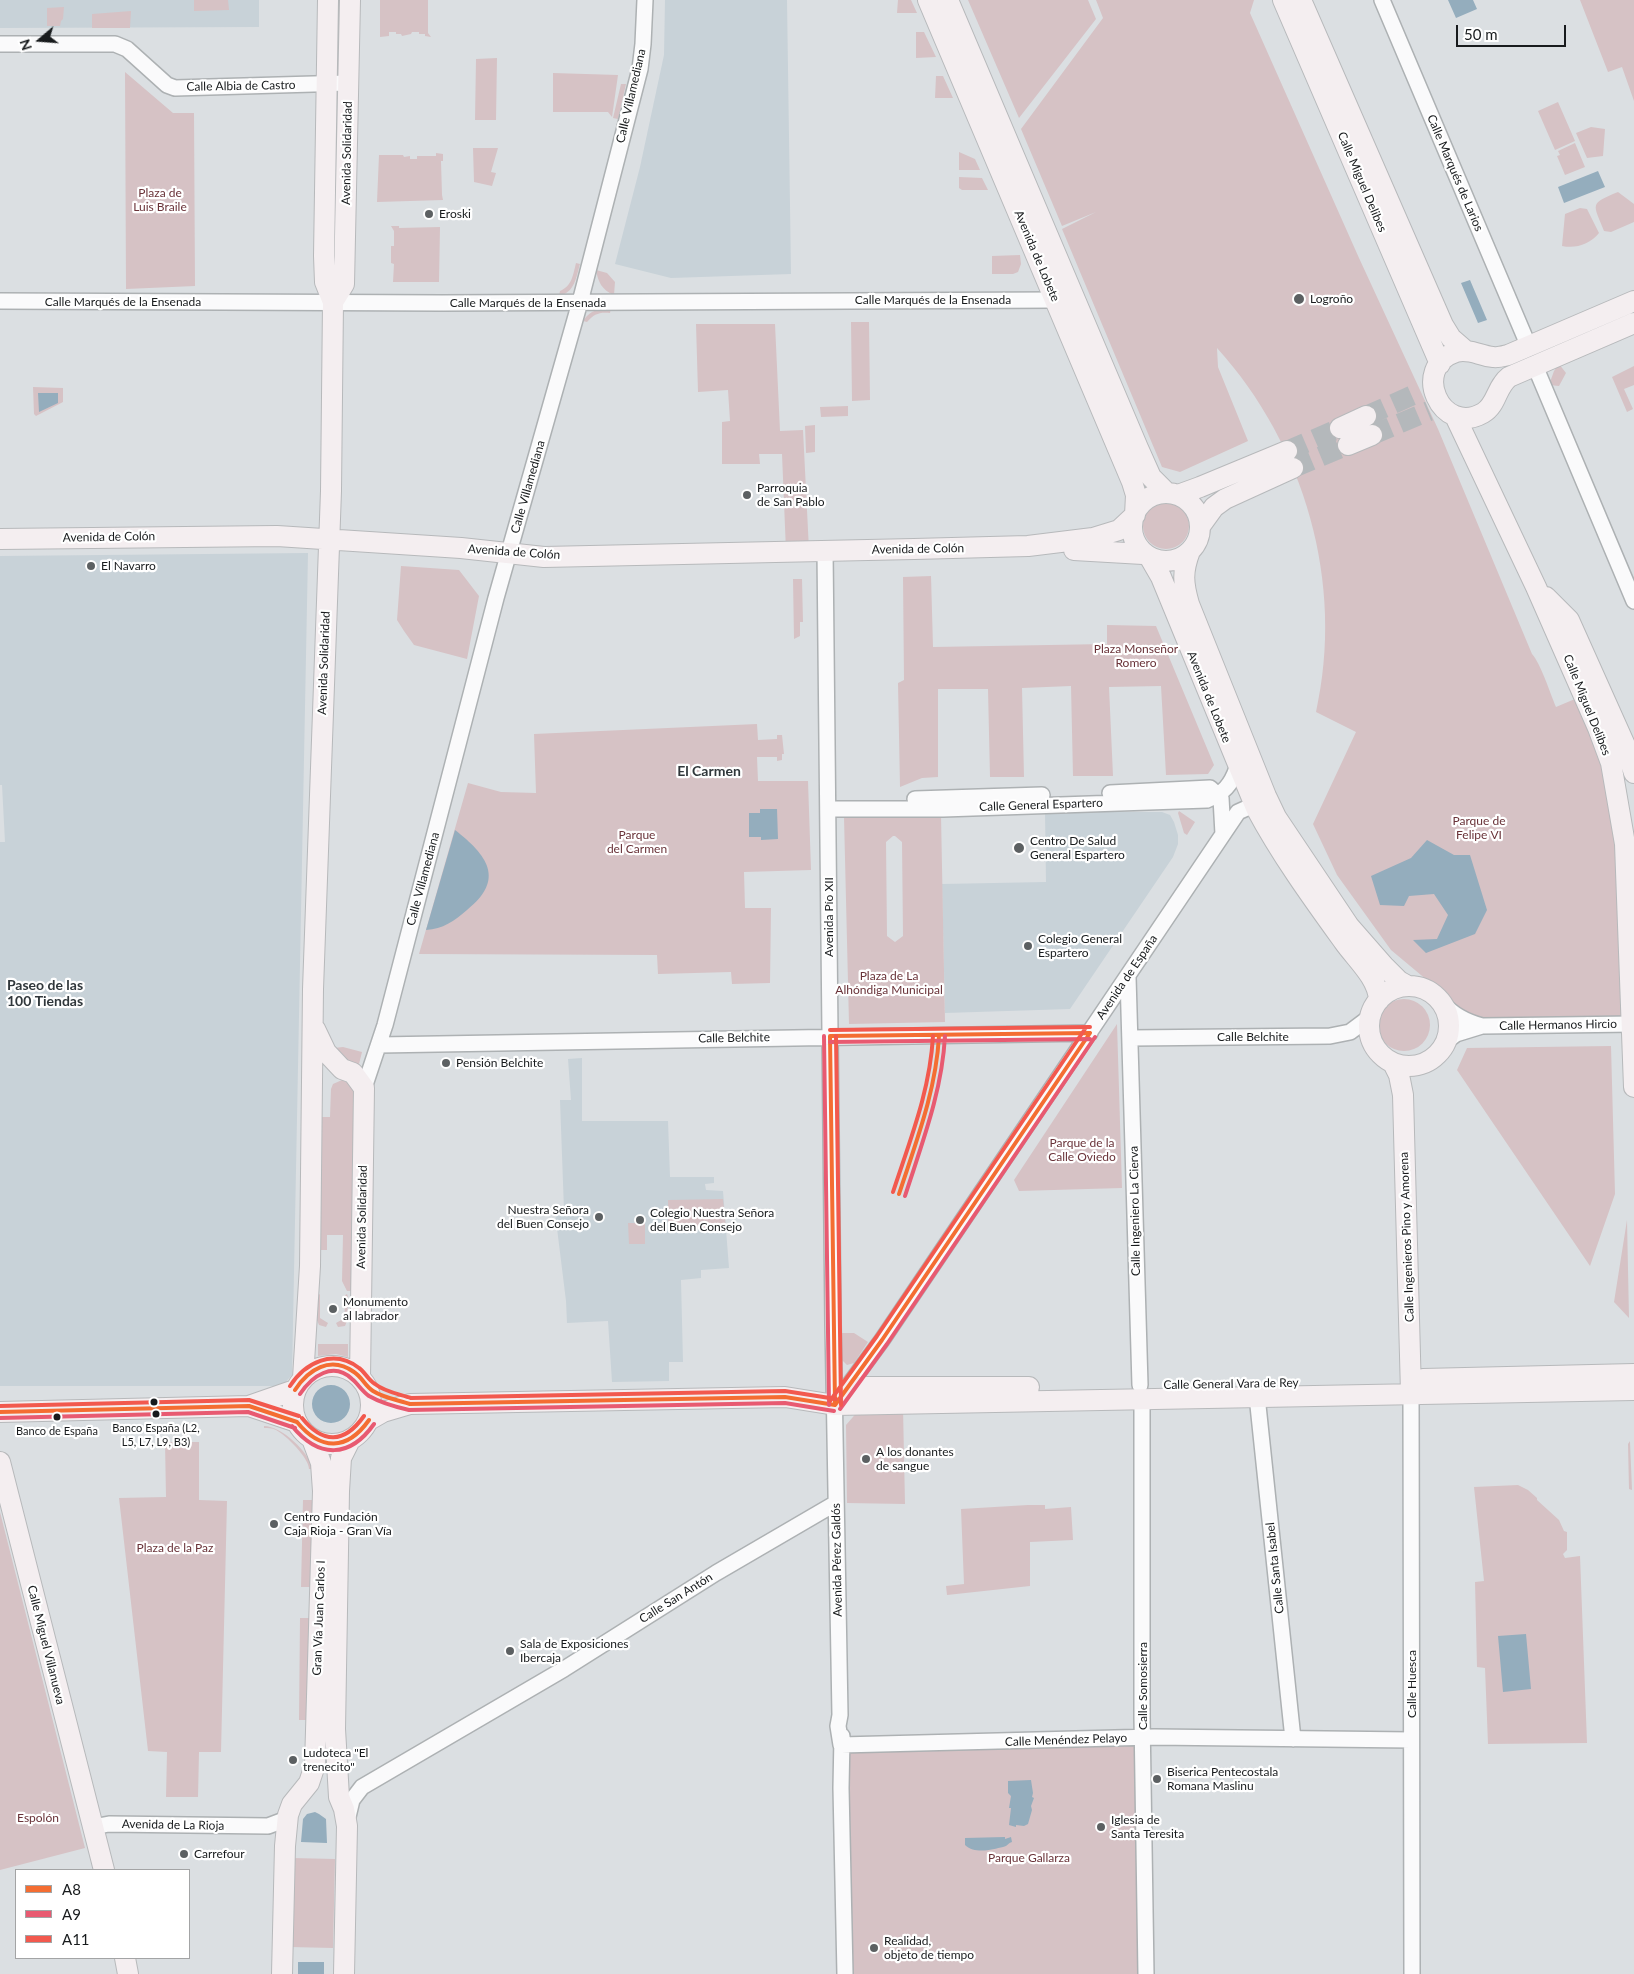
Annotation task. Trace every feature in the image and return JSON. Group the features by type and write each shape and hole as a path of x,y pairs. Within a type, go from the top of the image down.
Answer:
{"main road":[{"name":"Avenida Solidaridad","path":"299,1384 310,1266 313,1024 331,490 333,302 325,282 328,0"},
{"name":"Avenida Solidaridad","path":"333,302 344,284 350,0"},
{"name":"Avenida de Lobete","path":"928,0 1132,482 1136,494 1135,515"},
{"name":"Avenida de Lobete","path":"948,0 1138,448 1151,476 1172,493"},
{"name":"Calle Miguel Delibes","path":"1283,0 1438,367"},
{"name":"Calle Miguel Delibes","path":"1300,0 1443,326 1451,338 1473,352"},
{"path":"1420,392 1430,383 1438,367 1447,357 1456,352 1473,352 1494,358 1501,357 1529,347 1634,301"},
{"path":"1498,392 1509,377 1634,323"},
{"path":"1429,411 1439,410 1460,420 1482,414 1494,403 1498,392 1499,379 1497,372 1493,364 1473,352"},
{"path":"1438,367 1433,387 1434,395 1443,409 1460,420"},
{"name":"Calle Miguel Delibes","path":"1460,420 1588,702 1610,763 1625,844 1634,1087"},
{"path":"1344,436 1369,426"},
{"path":"1172,493 1186,498 1195,507 1201,525 1198,538 1190,551 1170,561 1159,561 1147,556 1135,543 1132,531 1135,515 1145,500 1151,496 1200,488 1290,459 1214,507 1201,525"},
{"name":"Avenida de Colón","path":"0,539 277,536 544,557 1028,546 1109,534 1120,530 1135,515"},
{"name":"Avenida de Colón","path":"1028,546 1147,556"},
{"name":"Avenida de Lobete","path":"1190,551 1184,567 1184,584 1189,604 1261,802"},
{"name":"Avenida de Lobete","path":"1147,556 1161,577 1238,768 1261,802"},
{"name":"Calle Miguel Delibes","path":"1536,586 1569,620 1625,745 1634,774"},
{"path":"1261,802 1282,824 1349,926 1384,966 1399,981 1408,986 1426,990 1441,1002 1449,1021 1448,1040"},
{"name":"Calle Ingenieros Pino y Amorena","path":"1261,802 1267,829 1377,988 1375,1008 1369,1031 1373,1044 1382,1055 1393,1063 1399,1075 1402,1096 1411,1386"},
{"path":"1375,1008 1388,993 1397,988 1408,986"},
{"name":"Avenida Solidaridad","path":"313,1024 326,1052 342,1069 353,1073 364,1088 364,1382"},
{"name":"Calle Ingenieros Pino y Amorena","path":"1402,1096 1412,1071 1438,1055 1448,1040"},
{"path":"1393,1063 1406,1066 1420,1065"},
{"path":"312,1089 330,1073 342,1069"},
{"path":"249,1406 299,1384 316,1369 332,1365 353,1371 364,1382 372,1404 369,1420 364,1428 350,1440 331,1444 312,1438 303,1431 293,1412 293,1401 299,1384"},
{"name":"Calle General Vara de Rey","path":"364,1382 380,1394 410,1404"},
{"name":"Calle General Vara de Rey","path":"1141,1392 1258,1396 1411,1386 1439,1393 1632,1385"},
{"name":"Calle General Vara de Rey","path":"369,1420 383,1412 410,1404 785,1397 835,1405 1141,1392 1411,1386 1632,1385"},
{"path":"0,1412 249,1406 297,1422"},
{"name":"Gran Vía Juan Carlos I","path":"282,1974 285,1846 288,1816 292,1804 310,1782 315,1765 323,1491 321,1463 312,1438"},
{"name":"Gran Vía Juan Carlos I","path":"344,1974 347,1826 344,1809 349,1789 336,1729 339,1491 341,1458 350,1440"},
{"name":"Calle Miguel Villanueva","path":"0,1462 104,1869"},
{"path":"300,1795 314,1790 329,1792 349,1789"},
{"path":"125,1959 128,1974"}],"street":[{"name":"Calle Villamediana","path":"364,1088 379,1044 496,598 580,302 640,69 645,0"},
{"name":"Calle Marqués de Larios","path":"1382,0 1529,347"},
{"name":"Calle Albia de Castro","path":"0,44 115,44 127,49 167,86 175,88 348,83"},
{"name":"Calle Marqués de la Ensenada","path":"0,301 580,302 1055,300"},
{"path":"1535,366 1634,601"},
{"name":"Avenida Pío XII","path":"825,550 835,1405"},
{"path":"1219,795 1232,782 1238,768"},
{"path":"845,801 1210,788 1219,795 1223,808 1224,834"},
{"name":"Calle General Espartero","path":"828,810 943,809 1207,800 1219,795"},
{"name":"Avenida de España","path":"835,1405 882,1340 1238,812 1261,802"},
{"name":"Calle Ingeniero La Cierva","path":"1128,976 1141,1392"},
{"path":"1441,1002 1455,1016 1466,1022 1482,1026"},
{"name":"Calle Belchite","path":"1130,1038 1330,1036 1350,1032 1375,1008"},
{"name":"Calle Hermanos Hircio","path":"1482,1026 1633,1024"},
{"path":"1448,1040 1456,1034 1482,1026"},
{"name":"Calle Belchite","path":"379,1044 1090,1033"},
{"name":"Calle Huesca","path":"1411,1386 1412,1974"},
{"name":"Calle Somosierra","path":"1141,1392 1146,1974"},
{"name":"Calle Santa Isabel","path":"1258,1396 1293,1739"},
{"name":"Avenida Pérez Galdós","path":"835,1405 845,1974"},
{"name":"Calle San Antón","path":"349,1789 564,1669 724,1568 836,1503"},
{"name":"Calle Menéndez Pelayo","path":"841,1746 1143,1738 1411,1740"},
{"name":"Avenida de La Rioja","path":"92,1827 108,1824 273,1825 288,1816"},
{"name":"Avenida de La Rioja","path":"254,1826 269,1828 274,1831 282,1838 285,1846"}],"shaded area":[{"path":"0,0 259,0 259,27 0,28"},
{"path":"665,0 787,0 791,274 671,278 615,264 640,167 664,55"},
{"path":"308,553 292,1375 282,1386 0,1386 0,842 5,842 2,785 0,785 0,556"},
{"name":"Colegio General Espartero","path":"1045,812 1162,812 1170,815 1174,822 1178,835 1178,844 1173,857 1070,1009 945,1013 942,884 1046,882"},
{"name":"Colegio Nuestra Señora del Buen Consejo","path":"582,1058 582,1121 668,1121 670,1177 714,1177 714,1183 705,1184 706,1190 723,1191 729,1268 701,1270 701,1278 681,1280 683,1362 669,1362 669,1381 612,1382 608,1321 567,1323 555,1212 564,1210 560,1100 571,1100 568,1059"}],"green space":[{"path":"194,0 228,0 229,10 194,11"},
{"path":"380,0 428,0 428,33 431,37 419,34 419,32 412,32 402,36 401,34 396,34 396,32 389,32 389,36 380,37"},
{"path":"898,0 911,0 917,13 897,13"},
{"path":"968,0 1088,0 1096,19 1019,118"},
{"name":"Parque de Felipe VI","path":"1096,0 1254,0 1250,13 1359,258 1438,429 1556,707 1582,696 1611,763 1631,1024 1482,1026 1391,950 1337,875 1313,824 1356,732 1316,712 1324,664 1325,615 1321,566 1310,518 1295,472 1274,428 1248,386 1217,348 1218,367 1248,441 1180,472 1162,467 1062,229 1096,212 1062,226 1021,129 1103,18"},
{"path":"1580,0 1634,0 1634,101 1622,67 1608,72"},
{"path":"64,7 60,26 47,26 47,8"},
{"path":"131,11 130,28 92,28 92,14"},
{"path":"916,32 924,32 936,57 916,58"},
{"path":"497,58 496,120 475,120 476,59"},
{"name":"Plaza de Luis Braile","path":"125,72 173,113 194,113 195,286 126,289"},
{"path":"553,73 618,75 612,117 608,112 553,112"},
{"path":"936,76 943,76 953,98 935,98"},
{"path":"621,84 626,84 618,119 613,118"},
{"path":"1558,102 1575,141 1555,150 1538,111"},
{"path":"1591,127 1605,129 1603,156 1587,158 1576,133"},
{"path":"1575,143 1585,167 1565,175 1557,156 1560,155 1558,151"},
{"path":"473,148 498,148 491,172 496,173 492,186 474,182"},
{"path":"959,152 975,159 980,170 959,170"},
{"path":"436,153 443,154 443,161 441,161 443,200 377,202 379,155 403,155 404,157 410,156 410,159 417,159 417,156 436,156"},
{"path":"959,177 982,178 988,190 962,190 959,188"},
{"path":"1618,192 1634,204 1634,222 1611,232 1604,231 1597,215 1596,205 1602,199"},
{"path":"1580,208 1587,209 1599,233 1582,245 1562,246 1565,214"},
{"path":"391,226 399,226 399,228 440,227 439,282 393,282 394,264 391,263 391,246 394,246 394,231"},
{"path":"1020,255 1021,264 1018,272 1013,274 992,274 992,256"},
{"path":"576,263 580,264 572,288 559,296 560,291 571,280"},
{"path":"596,270 607,273 615,282 614,295 606,291 601,285"},
{"path":"611,308 610,313 600,313 594,315 587,322 583,321 589,314 595,311"},
{"path":"851,322 869,322 870,400 852,401"},
{"path":"696,324 775,324 780,431 803,430 809,550 786,551 782,454 759,454 760,464 722,464 722,422 730,421 728,390 698,392"},
{"path":"1559,364 1566,373 1559,386 1549,385 1554,371"},
{"path":"1634,366 1634,385 1624,389 1633,409 1627,412 1612,377"},
{"path":"33,387 63,388 63,402 36,416 34,414"},
{"path":"848,406 848,416 821,417 820,407"},
{"path":"815,425 815,452 806,453 805,426"},
{"path":"1166,503 1179,507 1185,513 1189,526 1185,539 1179,545 1166,549 1153,545 1147,539 1143,526 1147,513 1153,507"},
{"path":"401,566 459,570 479,596 467,659 414,645 404,631 397,620"},
{"name":"Plaza Monseñor Romero","path":"931,576 933,647 1107,644 1107,625 1156,626 1214,765 1208,774 1166,775 1161,686 1109,687 1113,776 1073,776 1071,686 1022,688 1024,777 990,777 988,689 938,689 938,777 922,778 900,787 898,683 904,680 903,577"},
{"path":"793,579 802,579 803,622 800,622 800,636 794,639"},
{"name":"Parque del Carmen","path":"757,724 758,740 777,739 777,735 782,735 784,754 782,754 782,760 777,761 777,757 757,757 758,781 808,781 811,870 744,872 745,908 771,908 770,983 732,984 731,972 658,974 657,955 419,954 468,783 501,792 536,793 534,734"},
{"path":"1179,811 1195,822 1187,835 1184,833"},
{"name":"Plaza de La Alhóndiga Municipal","path":"941,815 945,1022 849,1024 844,817","holes":["895,836 902,842 903,936 895,942 887,936 886,842"]},
{"path":"1399,999 1409,999 1423,1006 1430,1020 1430,1030 1423,1044 1409,1051 1399,1051 1389,1047 1382,1040 1378,1030 1378,1020 1382,1010 1389,1003"},
{"name":"Parque de la Calle Oviedo","path":"1117,1024 1122,1188 1019,1191 1014,1180"},
{"path":"1611,1046 1615,1194 1590,1266 1457,1070 1467,1048"},
{"path":"343,1047 362,1052 359,1064 350,1064 334,1048"},
{"path":"342,1080 351,1084 356,1092 351,1291 347,1291 342,1281 343,1235 327,1235 327,1250 318,1250 322,1117 330,1117 331,1089 333,1084"},
{"path":"723,1199 726,1228 668,1228 668,1200"},
{"path":"1627,1220 1629,1318 1614,1302"},
{"path":"628,1223 645,1223 645,1244 629,1244"},
{"path":"320,1294 320,1318 328,1323 326,1327 319,1325 317,1320 317,1296"},
{"path":"347,1294 347,1321 345,1326 338,1327 336,1323 345,1318 344,1296"},
{"path":"841,1333 854,1333 868,1342 854,1363 847,1365 842,1360"},
{"path":"318,1344 348,1344 348,1357 336,1354 318,1356"},
{"path":"903,1408 905,1504 847,1503 846,1425 859,1410"},
{"path":"264,1426 278,1430 294,1441 306,1455 312,1469 309,1469 301,1453 285,1437 274,1429 264,1428"},
{"path":"1630,1441 1632,1490 1629,1489 1628,1444"},
{"name":"Plaza de la Paz","path":"165,1442 199,1442 199,1500 227,1501 221,1752 199,1752 198,1797 166,1797 167,1752 148,1751 119,1498 166,1497"},
{"path":"1518,1485 1528,1490 1537,1498 1559,1520 1564,1531 1567,1532 1567,1550 1563,1554 1565,1558 1580,1556 1587,1743 1488,1744 1485,1668 1477,1667 1475,1582 1484,1581 1474,1487"},
{"path":"303,1500 313,1500 311,1587 301,1587"},
{"path":"1045,1505 1045,1509 1071,1507 1073,1540 1030,1542 1030,1586 947,1595 946,1586 964,1584 961,1509"},
{"name":"Espolón","path":"0,1512 85,1848 0,1870"},
{"path":"300,1618 310,1618 309,1720 299,1720"},
{"name":"Parque Gallarza","path":"1143,1738 1146,1974 845,1974 841,1745"},
{"path":"292,1858 335,1859 333,1948 290,1947"}],"water":[{"path":"1448,0 1473,0 1477,9 1456,18"},
{"path":"1598,171 1605,187 1564,203 1558,187"},
{"path":"1470,280 1487,320 1478,323 1461,283"},
{"path":"38,393 58,393 58,403 39,412"},
{"path":"760,809 777,809 778,839 761,840 761,837 749,837 749,813 760,813"},
{"path":"455,830 483,858 488,868 489,878 486,888 479,899 467,910 448,924 426,930"},
{"path":"1427,840 1454,855 1470,855 1487,910 1475,934 1426,953 1413,940 1437,939 1448,915 1434,894 1409,896 1404,906 1380,905 1371,876 1411,858"},
{"path":"331,1385 344,1391 350,1404 344,1417 331,1423 318,1417 312,1404 318,1391"},
{"path":"1526,1634 1531,1689 1503,1692 1498,1636"},
{"path":"1031,1780 1032,1797 1034,1798 1028,1824 1024,1826 1016,1825 1016,1827 1009,1825 1011,1796 1008,1793 1008,1781"},
{"path":"315,1812 326,1819 327,1843 301,1842 303,1819 307,1814"},
{"path":"1005,1837 1005,1839 1011,1837 1012,1842 1005,1847 979,1851 965,1845 965,1838"},
{"path":"298,1962 324,1962 324,1974 298,1974"}],"tunnel":[{"path":"1366,416 1420,392"},
{"path":"1372,435 1429,411"},
{"path":"1287,451 1340,428"},
{"path":"1293,468 1348,445"}],"transit line":[{"name":"A11","path":"830,1030 1090,1027"},
{"name":"A11","path":"830,1401 877,1336 1085,1029"},
{"name":"A8","path":"830,1036 1090,1033"},
{"name":"A8","path":"835,1405 882,1340 1090,1033"},
{"name":"A9","path":"824,1036 829,1405"},
{"name":"A8","path":"830,1036 835,1405"},
{"name":"A11","path":"836,1036 841,1405"},
{"name":"A11","path":"893,1192 924,1096 933,1036"},
{"name":"A8","path":"899,1194 930,1096 939,1036"},
{"name":"A9","path":"905,1196 936,1097 945,1036"},
{"name":"A9","path":"840,1409 887,1344 1095,1037"},
{"name":"A9","path":"830,1042 1090,1039"},
{"name":"A11","path":"290,1386 303,1371 312,1365 320,1361 339,1359 349,1362 361,1370 379,1387 411,1398 785,1391 836,1399"},
{"name":"A8","path":"295,1390 306,1376 313,1371 320,1367 336,1365 354,1372 370,1389 377,1393 410,1404 785,1397 835,1405"},
{"name":"A9","path":"300,1394 305,1387 323,1373 338,1371 352,1379 369,1396 384,1403 409,1410 785,1403 834,1411"},
{"name":"A11","path":"0,1406 249,1400 299,1416"},
{"name":"A8","path":"0,1412 249,1406 297,1422"},
{"name":"A9","path":"0,1418 248,1412 295,1428"},
{"name":"A11","path":"302,1418 318,1433 333,1437 349,1432 364,1416"},
{"name":"A8","path":"297,1422 315,1438 334,1444 352,1437 369,1420"},
{"name":"A9","path":"292,1426 302,1437 313,1444 323,1449 334,1450 345,1448 355,1443 374,1424"}],"place":[{"name":"Eroski","path":"429,214"},
{"name":"Logroño","path":"1299,299"},
{"name":"Parroquia de San Pablo","path":"747,495"},
{"name":"El Navarro","path":"91,566"},
{"name":"Centro De Salud General Espartero","path":"1019,848"},
{"name":"Colegio General Espartero","path":"1028,946"},
{"name":"Pensión Belchite","path":"446,1063"},
{"name":"Nuestra Señora del Buen Consejo","path":"599,1217"},
{"name":"Colegio Nuestra Señora del Buen Consejo","path":"640,1220"},
{"name":"Monumento al labrador","path":"333,1309"},
{"name":"Banco España (L2, L5, L7, L9, B3)","path":"156,1414"},
{"name":"Banco de España","path":"57,1417"},
{"name":"A los donantes de sangue","path":"866,1459"},
{"name":"Centro Fundación Caja Rioja - Gran Vía","path":"274,1524"},
{"name":"Sala de Exposiciones Ibercaja","path":"510,1651"},
{"name":"Ludoteca \"El trenecito\"","path":"293,1760"},
{"name":"Biserica Pentecostala Romana Maslinu","path":"1157,1779"},
{"name":"Iglesia de Santa Teresita","path":"1101,1827"},
{"name":"Carrefour","path":"184,1854"},
{"name":"Realidad, objeto de tiempo","path":"874,1948"}],"district":[{"name":"El Carmen","path":"709,771"},
{"name":"Paseo de las 100 Tiendas","path":"45,994"}]}
